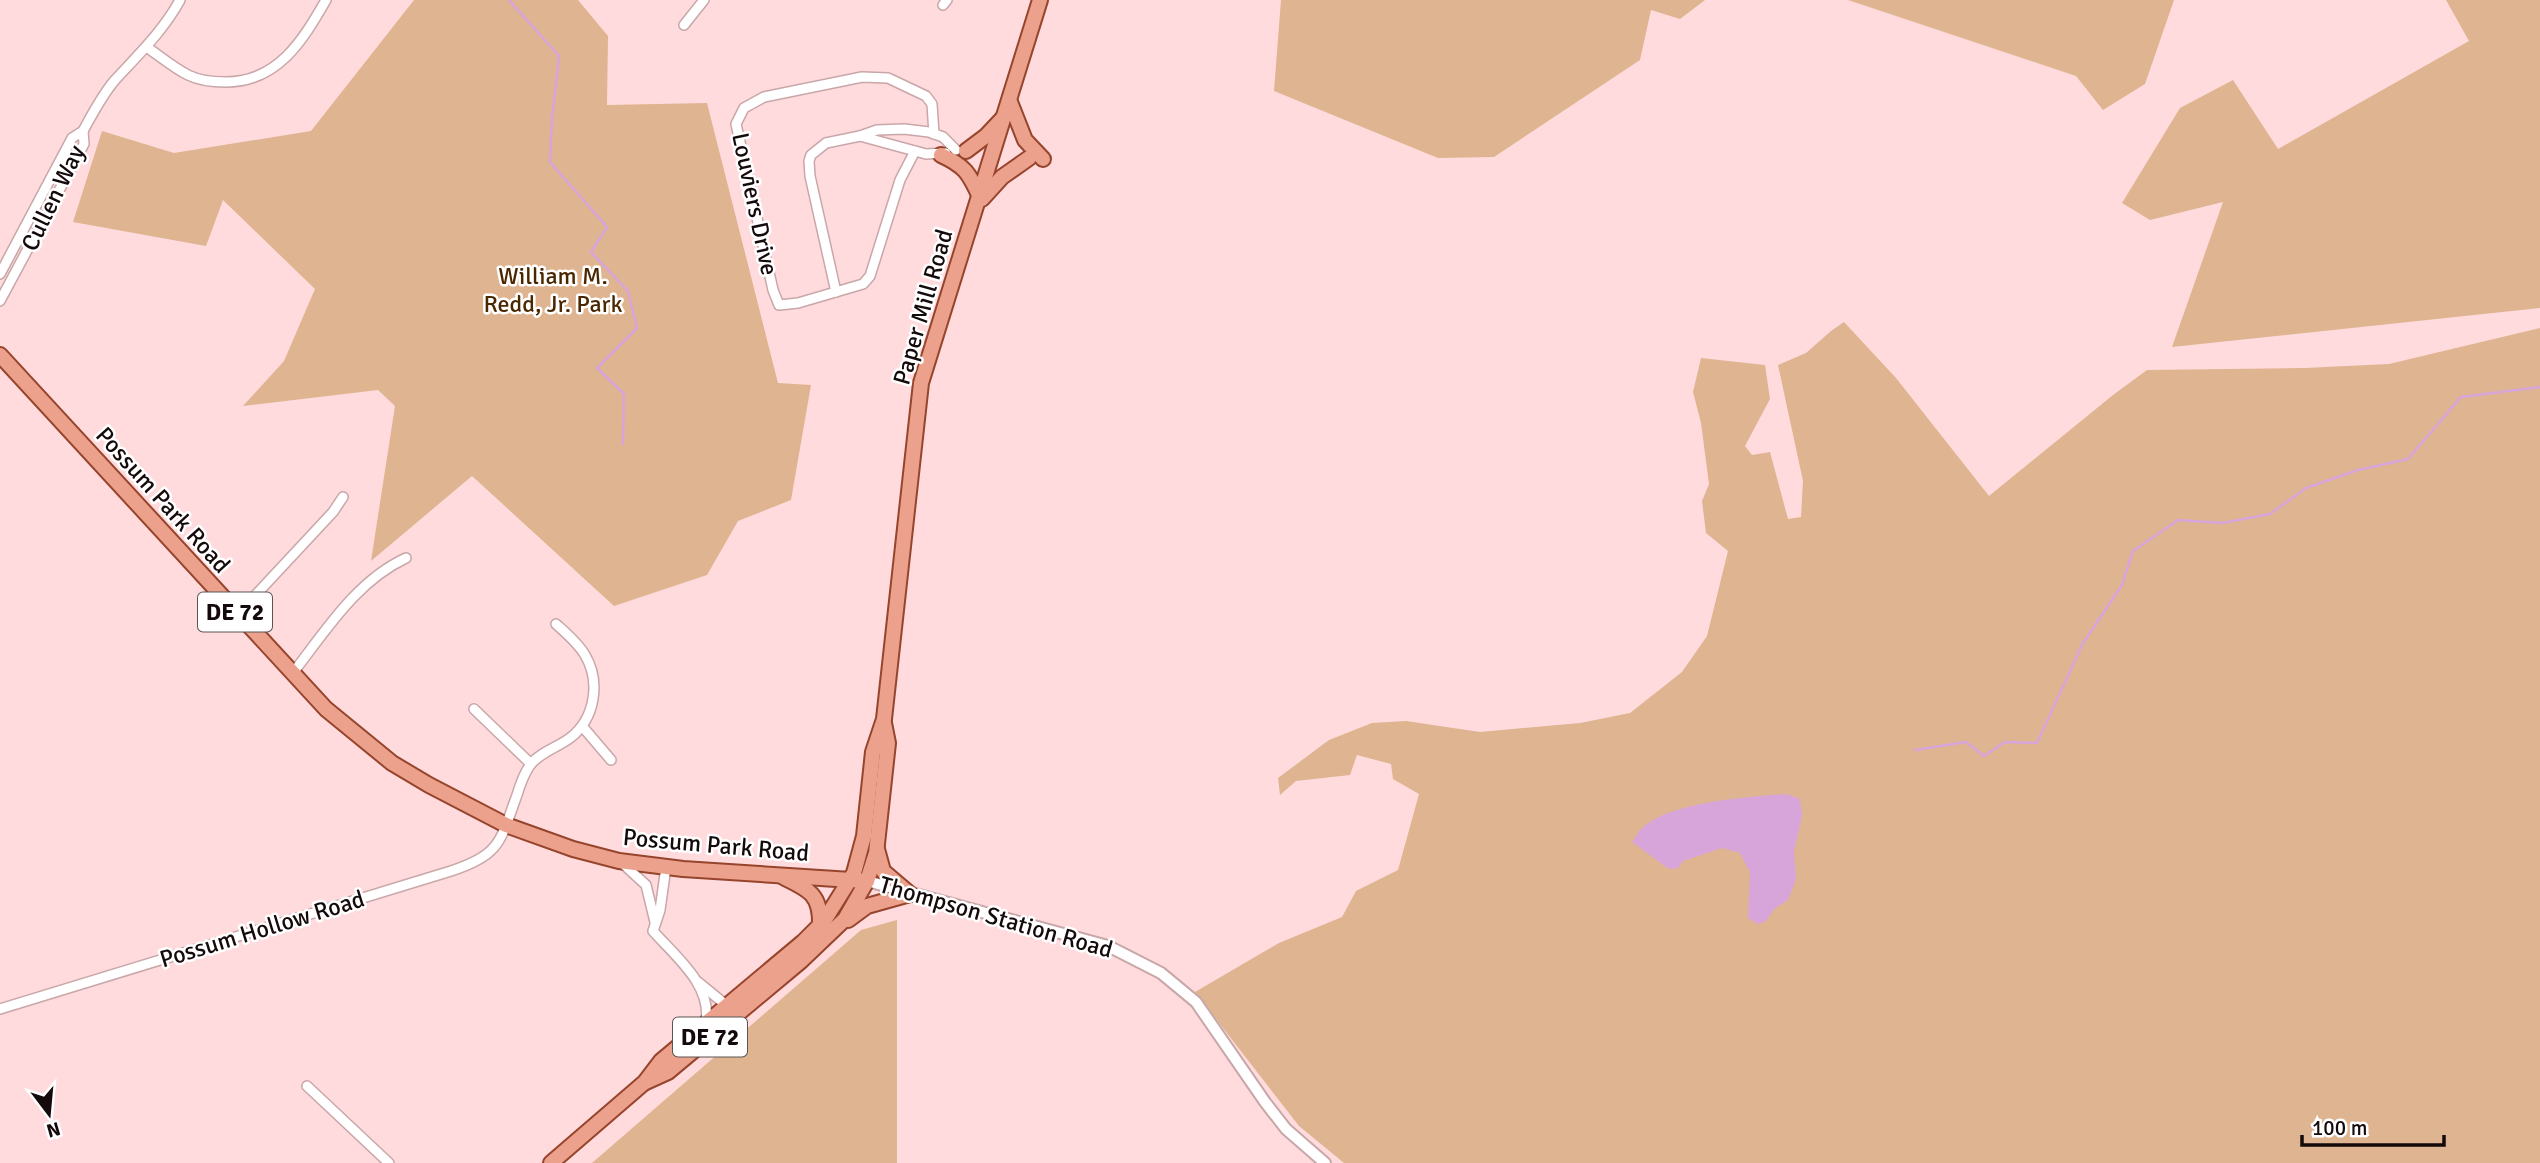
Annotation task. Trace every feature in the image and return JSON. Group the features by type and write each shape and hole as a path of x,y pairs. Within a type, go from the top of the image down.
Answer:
{"main road":[{"name":"Paper Mill Road","path":"645,1082 668,1072 802,961 851,878 864,836 873,752 884,719 921,383 1040,0"},
{"path":"961,150 986,136 1001,121 1009,105"},
{"path":"941,155 960,164 971,176 979,200 1002,177 1036,158 1009,105"},
{"name":"Possum Park Road","path":"0,355 292,674 326,709 392,763 466,806 506,825 573,849 619,861 666,867 867,881"},
{"name":"Paper Mill Road","path":"551,1163 645,1082 661,1061 726,1005 803,942 845,919 867,881 877,847 888,743 884,719"},
{"path":"877,847 883,871 910,894"},
{"path":"779,875 806,888 814,897 820,909 822,931 867,906 910,894"},
{"path":"698,1047 726,1019 729,1013 726,1005"}],"street":[{"name":"Cullen Way","path":"0,274 72,138 83,131 114,81 148,48 180,0"},
{"path":"148,48 189,76 213,82 236,82 255,78 290,55 308,32 326,0"},
{"path":"684,25 704,0"},
{"name":"Louviers Drive","path":"915,151 901,180 870,276 863,284 779,306 773,290 736,124 744,108 764,97 862,77 888,78 926,96 932,104 934,134"},
{"path":"836,292 820,225 809,161 811,155 826,143 877,130 904,129 943,137 961,150"},
{"name":"Cullen Way","path":"0,301 83,144 83,131"},
{"path":"860,136 941,155 961,150 994,154"},
{"path":"237,615 333,512 343,497"},
{"path":"292,674 336,614 391,565 406,558"},
{"path":"474,709 531,764 567,740 582,726 593,701 592,673 576,643 555,624"},
{"path":"582,726 611,760"},
{"name":"Possum Hollow Road","path":"0,1009 461,868 491,853 500,842 531,764"},
{"path":"619,861 646,884 654,922 653,931 698,982 726,1005"},
{"path":"654,922 660,910 666,867"},
{"name":"Thompson Station Road","path":"867,881 1108,946 1161,972 1196,1002 1286,1129 1325,1163"},
{"path":"698,982 707,1003 706,1022"},
{"path":"307,1086 389,1163"}],"green space":[{"name":"William M. Redd, Jr. Park","path":"414,0 578,0 608,36 607,105 707,103 778,383 811,385 791,500 738,521 707,575 614,606 472,476 371,561 395,406 378,390 243,406 284,361 315,289 223,200 206,246 73,222 102,131 174,153 311,131"},
{"path":"1281,0 1705,0 1680,19 1651,10 1640,60 1494,157 1438,158 1274,91"},
{"path":"1848,0 2174,0 2145,84 2103,110 2076,76"},
{"path":"2446,0 2540,0 2540,308 2172,347 2223,202 2150,220 2122,203 2180,108 2233,80 2278,149 2469,41"},
{"path":"1844,322 1896,378 1989,496 2147,370 2389,364 2540,328 2540,1163 1344,1163 1299,1126 1195,992 1279,943 1342,917 1356,891 1398,870 1419,794 1393,779 1391,764 1357,755 1350,775 1296,781 1280,795 1278,778 1329,740 1372,723 1406,721 1480,732 1580,723 1630,713 1682,672 1707,636 1728,551 1706,533 1702,501 1709,484 1701,423 1693,392 1701,358 1765,365 1770,399 1745,446 1752,455 1770,452 1788,519 1801,517 1803,481 1778,365 1806,353"},
{"path":"897,920 897,1163 592,1163 861,930"}],"shaded area":[{"path":"1787,794 1800,799 1802,816 1794,851 1796,879 1788,900 1775,908 1766,921 1758,924 1748,918 1750,872 1740,853 1722,848 1683,861 1678,868 1669,869 1632,842 1641,829 1654,820 1690,806"}],"waterway":[{"path":"509,0 559,56 550,162 607,227 591,252 628,291 637,328 597,368 624,394 623,444"},
{"path":"1915,750 1966,742 1984,756 2005,742 2037,743 2083,643 2122,585 2133,551 2178,520 2222,523 2270,514 2306,488 2358,470 2408,459 2461,397 2540,387"}]}
